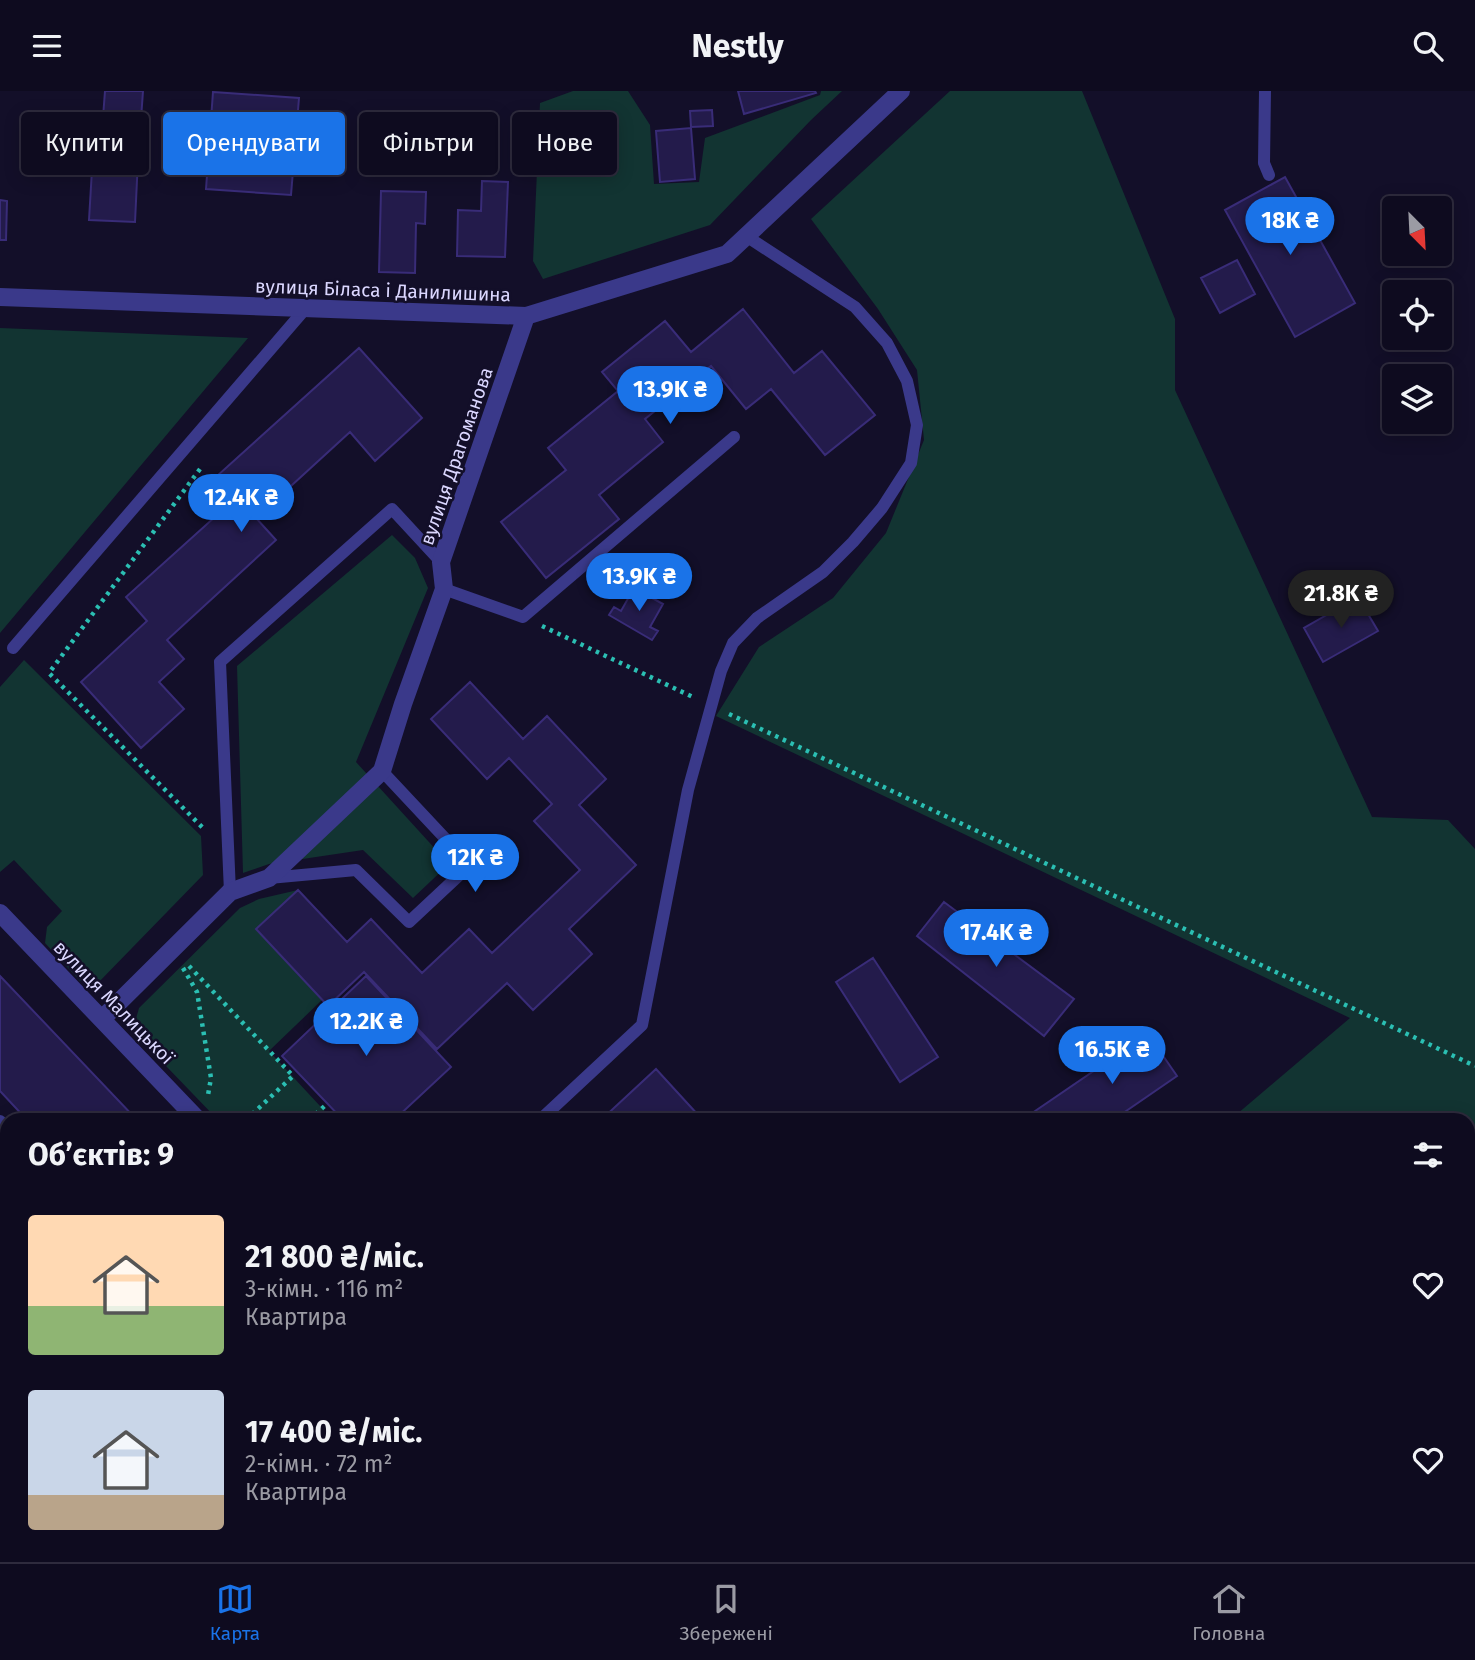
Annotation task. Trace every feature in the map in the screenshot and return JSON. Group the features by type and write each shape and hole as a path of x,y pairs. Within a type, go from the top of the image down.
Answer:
{"street":[{"name":"вулиця Біласа і Данилишина","path":"0,297 526,316 727,254 901,91"},
{"name":"вулиця Драгоманова","path":"102,1019 230,892 269,878 382,771 444,589 441,562 526,316"},
{"name":"вулиця Малицької","path":"0,913 191,1113"}],"lane":[{"path":"1265,91 1264,163 1269,174"},
{"path":"548,1113 642,1025 688,790 721,671 733,643 757,618 823,572 853,543 882,508 911,463 917,425 907,381 887,343 855,307 746,236"},
{"path":"13,649 306,308"},
{"path":"444,589 523,617 734,437"},
{"path":"230,892 220,662 391,509 441,562"},
{"path":"269,878 356,870 409,922 470,865 382,771"}],"path":[{"path":"200,469 49,673 207,833"},
{"path":"523,617 1475,1066"},
{"path":"172,949 197,992 211,1078 208,1099"},
{"path":"172,949 293,1076 253,1113"},
{"path":"317,1113 328,1103"}],"green space":[{"path":"573,91 628,91 650,125 654,184 699,182 705,138 820,95 821,91 842,91 710,225 543,279 533,261 537,175 617,175 617,112 540,112 540,103"},
{"path":"950,91 1082,91 1175,319 1175,390 1372,817 1448,820 1475,849 1475,1113 1238,1113 1350,1018 716,716 759,647 833,598 886,533 924,440 917,370 878,309 811,219"},
{"path":"0,328 248,338 0,633"},
{"path":"392,535 415,558 428,588 356,762 449,864 413,898 363,850 269,864 243,873 237,666"},
{"path":"24,660 201,836 203,875 96,985 80,981 45,943 47,927 62,911 14,860 0,872 0,687"},
{"path":"298,890 256,929 322,1000 269,1051 327,1113 211,1113 140,1039 134,1026 139,1008 240,908 259,899"}],"building":[{"path":"105,91 143,91 142,112 103,112"},
{"path":"738,91 815,91 816,93 744,114"},
{"path":"213,92 299,98 298,112 212,112"},
{"path":"712,110 713,126 691,127 690,111"},
{"path":"691,128 695,179 660,182 656,131"},
{"path":"92,175 137,175 135,222 89,220"},
{"path":"207,175 293,175 291,195 206,189"},
{"path":"1285,177 1355,303 1295,337 1225,210"},
{"path":"482,181 508,182 505,257 457,256 458,210 481,211"},
{"path":"381,191 426,192 425,224 416,223 415,273 379,272"},
{"path":"0,200 7,201 6,240 0,240"},
{"path":"1237,260 1255,294 1220,313 1201,278"},
{"path":"743,309 794,373 822,351 875,415 825,455 771,389 746,409 711,366 645,419 663,442 599,495 619,519 546,578 501,522 566,470 548,448 618,391 602,372 665,321 691,352"},
{"path":"359,348 422,418 375,461 350,432 256,518 276,540 167,640 184,659 159,682 184,709 141,748 81,682 147,621 126,597 236,498 217,476"},
{"path":"634,588 663,604 650,627 658,631 652,640 609,615 614,607 621,611"},
{"path":"1358,597 1378,631 1323,662 1304,628"},
{"path":"470,682 523,739 547,716 606,779 579,805 636,865 569,929 592,954 533,1010 507,983 437,1049 364,972 328,1006 256,929 298,890 347,942 371,919 422,973 469,929 492,953 580,870 534,821 552,804 509,758 487,779 431,719"},
{"path":"944,902 1074,999 1044,1036 917,936"},
{"path":"873,958 938,1057 900,1082 836,982"},
{"path":"0,976 130,1113 20,1113 0,1091"},
{"path":"366,976 451,1067 402,1113 336,1113 282,1056"},
{"path":"1148,1034 1177,1076 1123,1113 1032,1113"},
{"path":"656,1069 696,1113 609,1113"}]}
